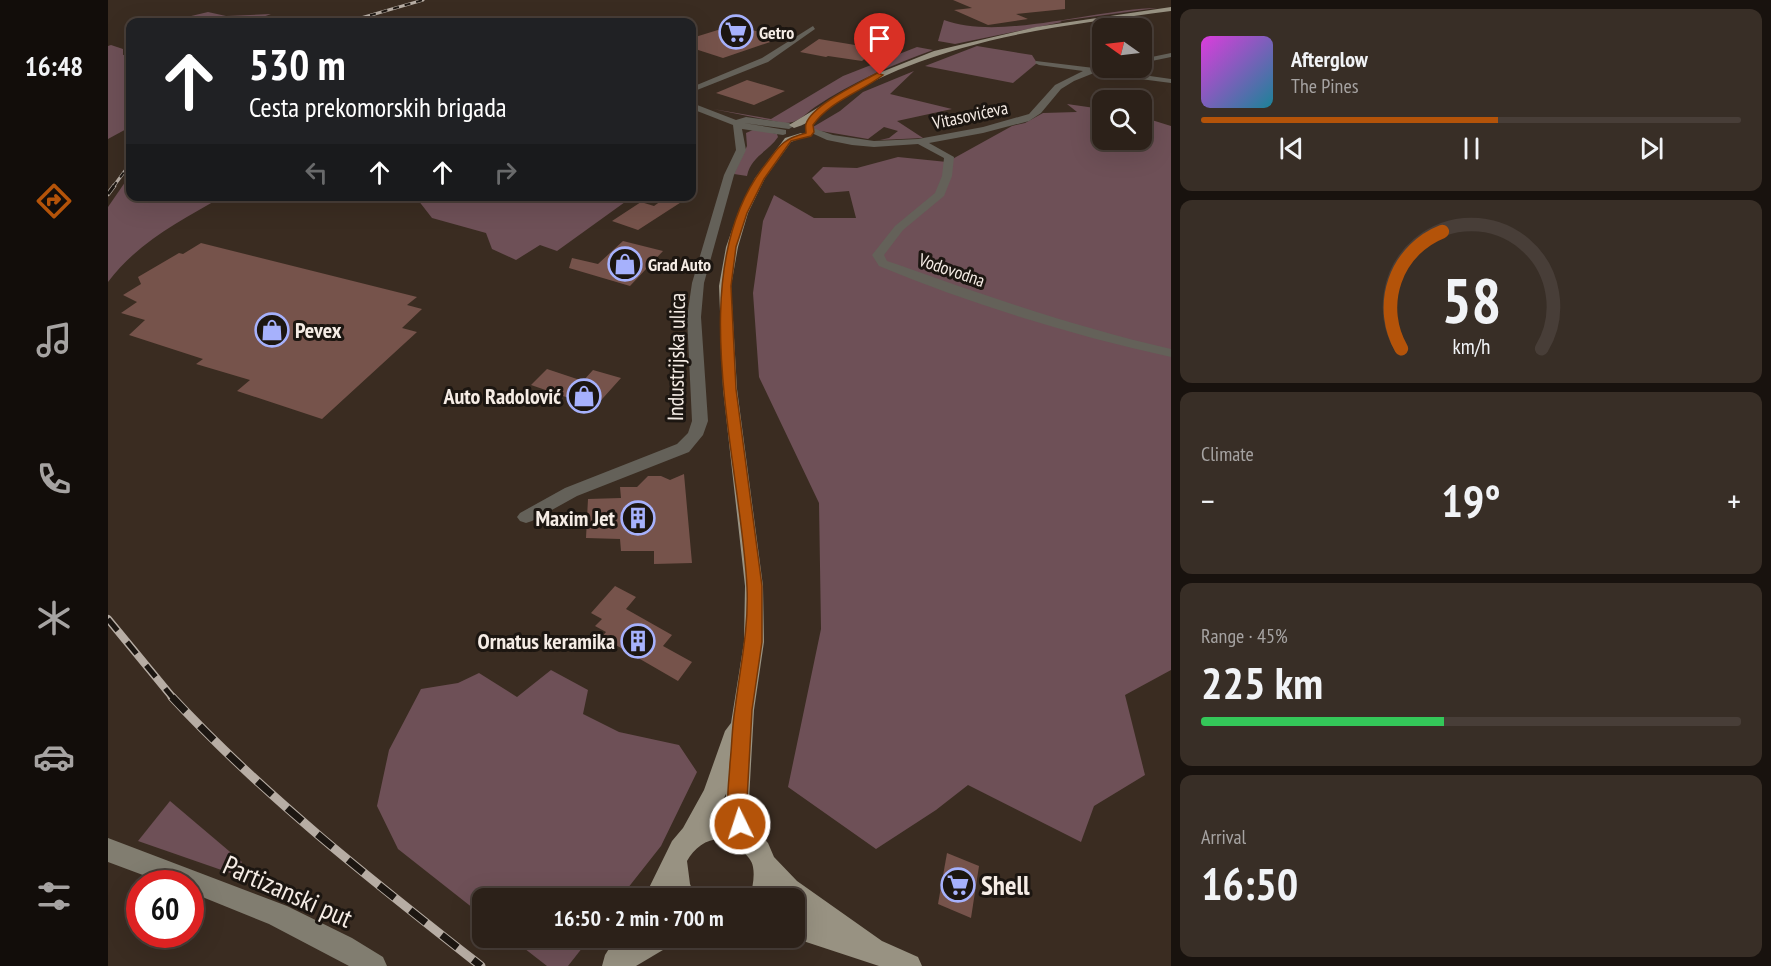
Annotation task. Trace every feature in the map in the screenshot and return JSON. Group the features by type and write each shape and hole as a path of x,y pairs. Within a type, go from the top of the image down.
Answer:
{"main road":[{"path":"746,836 740,824 737,800 743,710 754,642 754,586 730,389 726,286 732,247 743,213 760,178 796,132 817,114 848,92 907,63 962,46 1047,28 1171,9"},
{"path":"1047,28 1171,18"},
{"path":"796,132 817,114"},
{"path":"662,888 682,847 692,835 714,795 743,710"},
{"path":"692,835 705,829 722,826 732,828 746,836 758,848 766,866 788,890 873,950"},
{"name":"Partizanski put","path":"108,850 256,904 374,966"},
{"path":"677,858 676,878 680,888"},
{"path":"766,866 766,888"},
{"path":"805,928 873,950 909,966"},
{"path":"613,965 624,948"},
{"path":"613,965 642,948"}],"street":[{"path":"696,88 765,60 813,28"},
{"path":"1152,58 1171,55"},
{"path":"1039,63 1171,80"},
{"name":"Vitasovićeva","path":"741,125 872,143 922,143 1021,121 1040,110 1053,91 1090,71"},
{"path":"696,107 741,125"},
{"name":"Industrijska ulica","path":"526,517 571,492 683,448 695,435 700,421 694,317 699,284 729,175 741,150 741,125"},
{"name":"Vodovodna","path":"922,143 949,156 947,176 940,194 906,221 888,240 878,255 883,263 1036,318 1108,339 1171,353"}],"shaded area":[{"path":"1157,8 1060,21 1062,22 955,44 938,41 944,20 967,26 1020,26"},
{"path":"208,12 226,16 271,14 260,18 183,18"},
{"path":"108,46 123,49 123,55 126,55 126,129 108,139"},
{"path":"977,46 1032,55 1037,63 1013,83 925,66"},
{"path":"917,47 933,50 858,82 792,122 783,123 713,109 771,119 843,76"},
{"path":"914,71 890,94 952,109 897,121 923,138 880,140 889,138 898,131 884,127 868,139 815,130 813,127 840,111 863,92"},
{"path":"1067,104 1092,108 1092,150 1152,150 1152,120 1171,126 1171,670 1125,695 1145,775 1094,806 1081,842 968,785 936,810 876,849 788,787 821,629 819,503 759,377 753,293 763,221 774,195 814,218 856,218 849,191 825,193 812,178 823,167 857,168 898,157 947,162 1012,126 1025,123 1043,113 1077,112"},
{"path":"755,129 777,134 778,137 752,164 747,176 734,174 747,146 746,133"},
{"path":"126,181 126,201 215,201 146,244 132,255 108,282 108,207"},
{"path":"419,201 626,201 557,251 540,245 516,260 492,249 486,233 432,218"},
{"path":"551,670 588,690 583,714 619,732 679,745 697,772 661,846 628,888 472,888 472,907 398,849 377,806 389,750 421,689 458,683 479,673 517,697"},
{"path":"170,801 242,862 233,874 138,841"},
{"path":"524,948 582,948 568,966 547,966"}],"building":[{"path":"953,0 1065,0 1065,9 1016,14 1028,19 988,25 954,10 972,8"},
{"name":"Getro","path":"734,25 782,38 723,58 696,49 696,37"},
{"path":"819,39 875,50 862,61 800,52"},
{"path":"747,80 785,91 754,105 716,93"},
{"path":"661,201 683,201 638,230 612,221 641,202 654,206"},
{"name":"Grad Auto","path":"623,241 663,251 630,286 569,268 572,258 598,264"},
{"name":"Pevex","path":"201,243 417,297 407,305 422,309 402,328 417,332 322,419 237,391 250,380 196,364 203,359 129,335 145,320 121,313 137,302 123,295 141,284 138,277"},
{"name":"Auto Radolović","path":"547,369 583,381 593,370 621,378 595,407 531,385"},
{"name":"Maxim Jet","path":"684,474 692,563 654,564 654,551 621,551 620,539 586,538 588,499 621,498 620,487 637,487 648,476 661,476 670,480"},
{"name":"Ornatus keramika","path":"615,586 636,597 626,609 672,635 663,646 692,662 678,681 602,637 606,632 595,626 602,619 591,613"},
{"name":"Shell","path":"947,853 979,866 971,918 938,904"}],"railway":[{"path":"361,18 423,0"},
{"path":"113,187 126,169"},
{"path":"108,194 114,186"},
{"path":"108,619 173,698"},
{"path":"172,697 282,804 481,966"}],"place":[{"name":"Getro","path":"736,32"},
{"name":"Grad Auto","path":"625,264"},
{"name":"Pevex","path":"272,330"},
{"name":"Auto Radolović","path":"584,396"},
{"name":"Maxim Jet","path":"638,518"},
{"name":"Ornatus keramika","path":"638,641"},
{"name":"Shell","path":"958,885"}],"route":[{"path":"740,824 737,800 743,710 752,664 755,623 754,586 730,389 726,286 732,247 743,213 760,178 789,140 811,132 809,125 829,104 880,75"}]}
